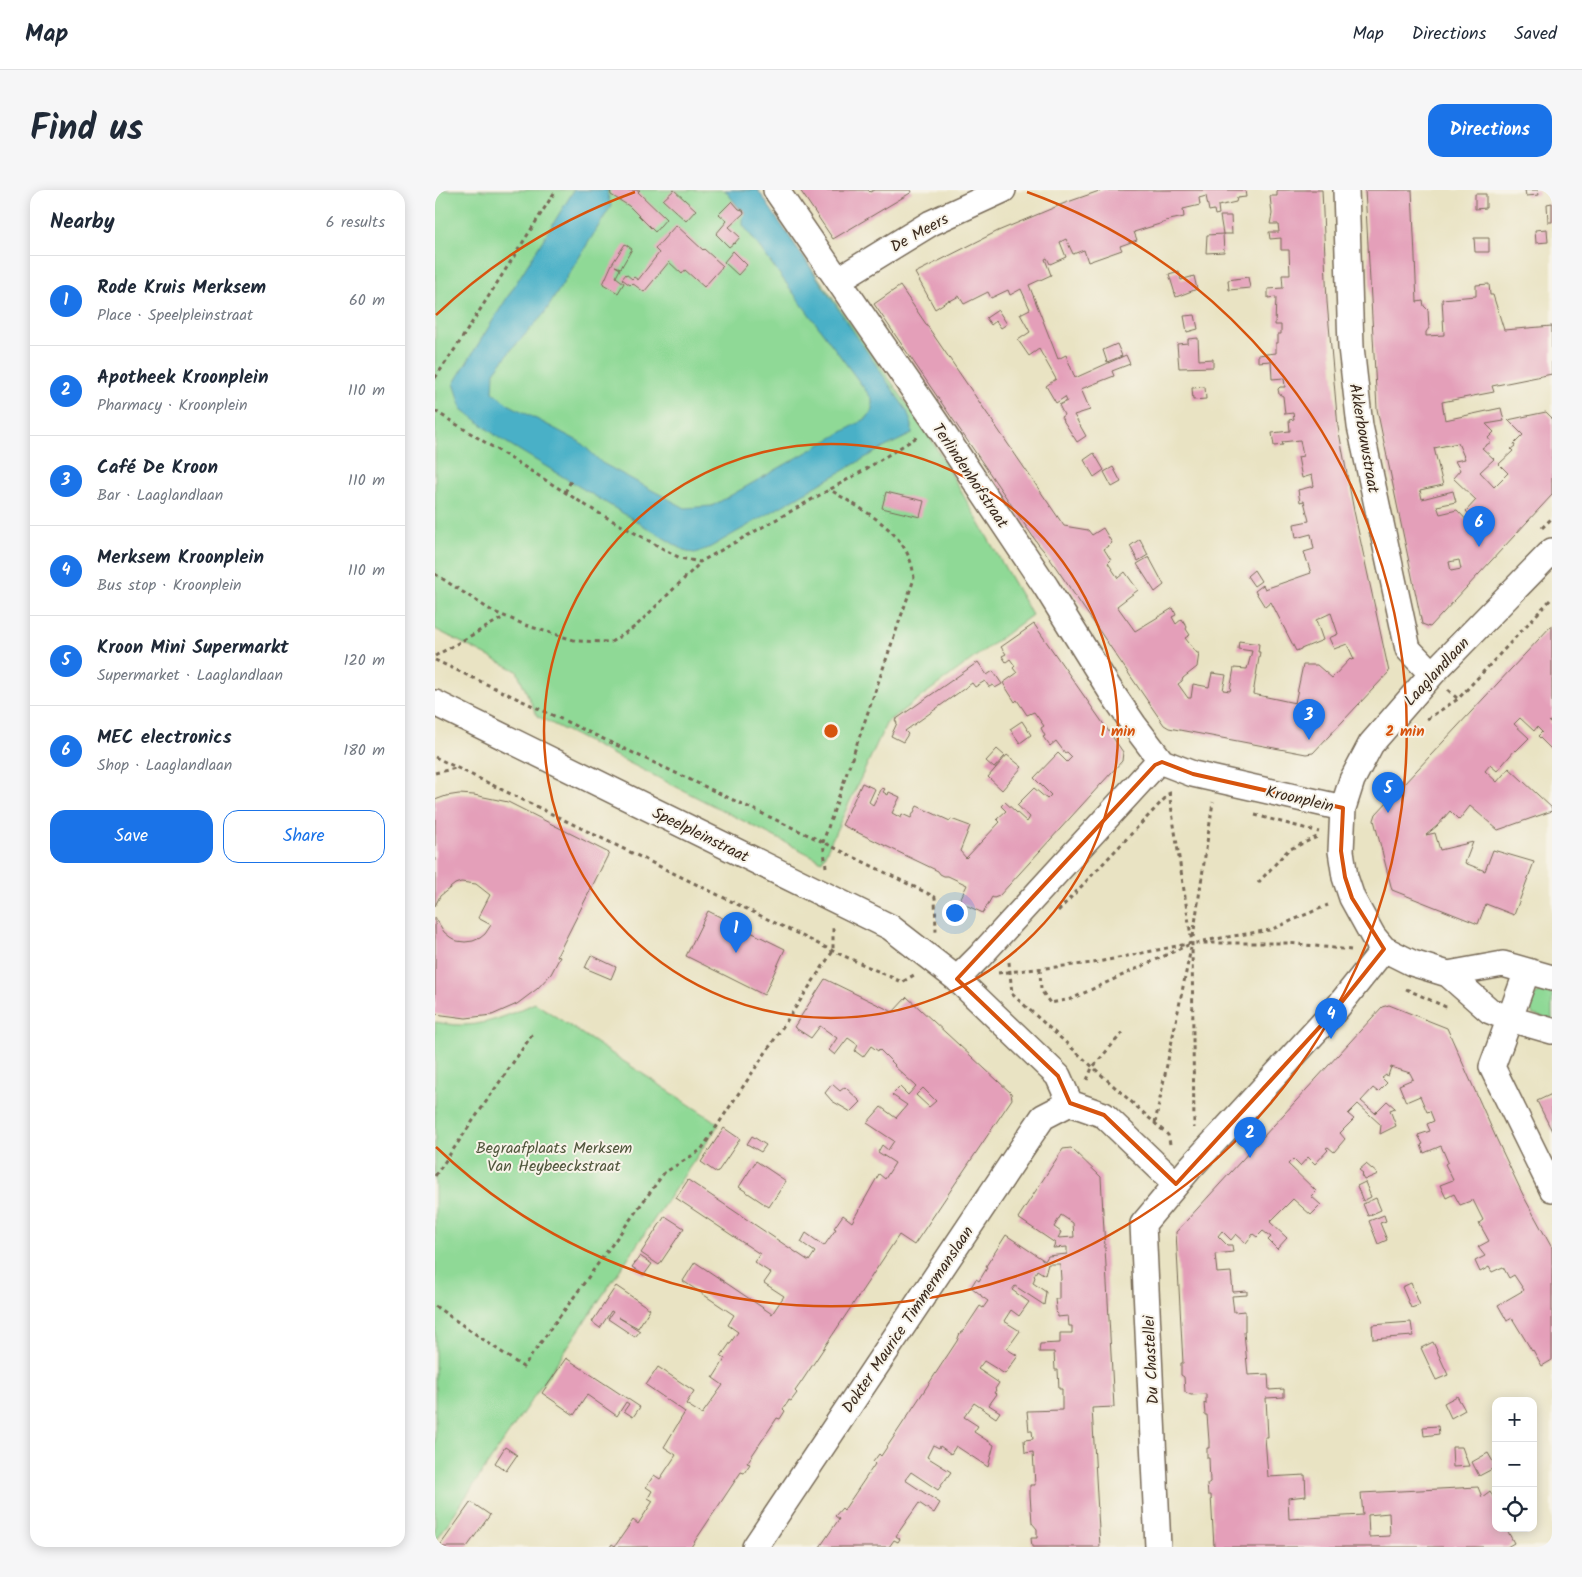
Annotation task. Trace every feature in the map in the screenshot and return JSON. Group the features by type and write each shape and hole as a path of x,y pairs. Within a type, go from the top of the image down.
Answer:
{"street":[{"name":"Terlindenhofstraat","path":"776,190 1046,586 1115,697 1162,762"},
{"name":"De Meers","path":"837,280 931,222 1003,190"},
{"name":"Akkerbouwstraat","path":"1346,190 1351,347 1361,426 1408,649 1431,674"},
{"name":"Laaglandlaan","path":"1343,808 1352,780 1371,744 1431,674 1552,550"},
{"name":"Speelpleinstraat","path":"435,703 890,927 957,979"},
{"name":"Kroonplein","path":"1162,762 1193,774 1343,808 1341,852 1345,877 1352,898 1373,936 1385,949"},
{"path":"1162,762 1155,765 957,979 1077,1095 1104,1114 1176,1184 1337,1008 1385,949 1412,962 1448,974 1490,1011 1552,1031"},
{"path":"1448,974 1503,964 1552,978"},
{"path":"1527,971 1492,1067 1552,1189"},
{"name":"Dokter Maurice Timmermanslaan","path":"755,1547 1043,1117 1077,1095"},
{"name":"Du Chastellei","path":"1158,1547 1143,1224 1176,1184"}],"path":[{"path":"435,378 459,344 556,190"},
{"path":"435,411 595,511 680,558 700,562"},
{"path":"435,574 492,611 505,617 577,641 611,642 636,626 700,562 899,449 937,424"},
{"path":"565,492 571,482"},
{"path":"823,842 914,579 913,567 903,544 884,524 829,489"},
{"path":"1420,724 1458,699 1552,598"},
{"path":"435,656 505,617"},
{"path":"435,660 823,842 935,897 937,963 902,982 833,951 435,757"},
{"path":"1162,762 1169,793 1192,942 1193,1128 1201,1155"},
{"path":"435,773 458,768"},
{"path":"1155,1124 1192,942 1217,779"},
{"path":"1169,793 1178,795"},
{"path":"1055,913 1169,793"},
{"path":"1204,802 1222,807"},
{"name":"Kroonplein","path":"1250,814 1324,834 1288,850 1258,883"},
{"path":"435,1306 523,1367 664,1173 701,1150 833,951 830,897"},
{"path":"957,979 1093,963 1192,942 1270,930 1336,902"},
{"path":"1040,969 1041,990 1050,1003 1071,999 1192,942 1288,942 1354,950"},
{"path":"1015,956 1009,963 1012,994 1168,1136 1171,1149"},
{"path":"1400,986 1452,1010"},
{"path":"1077,1095 1092,1068 1123,1031"},
{"path":"435,1176 534,1032"}],"highlighted area":[{"path":"1162,762 1193,774 1343,808 1341,851 1345,877 1352,898 1384,949 1337,1008 1176,1184 1104,1115 1070,1103 1058,1076 957,979 1155,765"}],"green space":[{"path":"435,190 757,190 930,437 1032,615 887,722 822,861 537,716 517,671 435,629"},
{"path":"1541,992 1552,994 1552,1020 1533,1015 1531,1011 1530,1004 1532,999"},
{"name":"Begraafplaats Merksem Van Heybeeckstraat","path":"535,1003 719,1124 435,1542 435,1022 456,1025 479,1024"}],"water":[{"path":"574,190 609,190 607,192 611,206 544,314 494,372 493,392 508,404 580,442 602,463 685,508 712,506 867,418 872,410 872,399 743,225 743,217 746,212 739,208 725,190 758,190 907,411 912,425 912,434 877,451 709,548 695,553 687,552 499,438 462,409 454,383"}],"building":[{"path":"610,190 640,190 638,192 666,219 655,232 629,206 611,195"},
{"path":"674,190 696,210 686,221 663,200"},
{"path":"800,190 868,190 870,192 874,190 911,190 912,192 833,239"},
{"path":"1102,190 1245,190 1246,197 1237,198 1236,202 1218,206 1219,214 1215,215 1214,210 1209,211 1206,196 1199,198 1200,205 1183,209 1184,217 1165,221 1134,232 1137,240 1120,246 1122,250 1088,262 1084,250 1073,254 1066,239 1060,242 1066,257 1050,264 1047,258 1045,259 1051,275 1029,285 1058,359 1066,355 1075,378 1126,355 1130,364 1112,371 1114,376 1081,389 1090,410 1074,415 1086,436 1077,442 1061,417 1064,415 1059,405 1067,401 1065,397 1056,403 1046,386 1056,379 1039,349 1029,356 1018,340 1030,332 1020,314 1030,309 1021,289 1010,295 1008,290 991,298 988,292 964,304 959,296 935,309 915,273 998,231"},
{"path":"1277,190 1322,190 1327,302 1338,427 1389,672 1313,753 1306,754 1169,728 1164,725 874,304 900,286 1064,526 1088,530 1092,535 1103,528 1112,543 1104,549 1111,560 1108,563 1118,578 1125,572 1138,590 1117,606 1135,631 1173,608 1176,615 1172,617 1176,624 1182,619 1190,635 1185,638 1199,653 1197,667 1178,684 1188,698 1191,698 1193,684 1209,687 1212,673 1226,675 1223,690 1230,691 1234,668 1247,669 1252,651 1238,649 1239,641 1259,644 1258,652 1260,652 1253,694 1295,703 1303,665 1317,665 1332,678 1350,659 1354,659 1347,644 1334,649 1329,638 1338,634 1331,613 1316,620 1323,640 1296,651 1271,602 1265,607 1255,591 1263,585 1265,589 1311,573 1304,552 1314,549 1311,534 1296,538 1294,524 1309,521 1304,501 1300,502 1298,490 1314,486 1312,475 1302,478 1298,457 1303,456 1300,440 1282,442 1283,445 1274,446 1272,433 1290,431 1289,420 1294,419 1293,413 1285,414 1283,396 1279,394 1278,389 1285,387 1284,378 1272,379 1271,361 1258,362 1258,355 1276,353 1278,334 1281,334 1281,325 1275,325 1276,297 1268,298 1268,289 1283,288 1282,275 1290,275 1289,250 1281,250 1281,238 1270,239 1269,232 1279,232 1278,224 1270,224 1272,214 1270,196 1277,196"},
{"path":"1365,190 1412,190 1417,302 1423,301 1424,306 1428,310 1429,328 1426,336 1444,335 1442,299 1476,296 1476,285 1489,284 1490,295 1493,295 1504,330 1552,326 1552,374 1492,386 1494,392 1442,402 1445,420 1501,408 1504,421 1486,424 1494,432 1488,438 1491,442 1482,448 1494,459 1480,472 1494,487 1508,473 1499,464 1513,451 1511,449 1515,446 1514,444 1523,435 1508,420 1546,412 1552,418 1552,495 1430,627 1422,624 1377,409","holes":["1458,443 1465,459 1455,461 1460,470 1453,478 1476,500 1466,511 1478,524 1474,528 1457,510 1440,514 1437,506 1456,502 1453,491 1422,499 1420,490 1443,485 1434,448","1459,560 1461,569 1451,571 1449,562"]},
{"path":"1525,190 1538,190 1539,195 1526,196"},
{"path":"1475,194 1486,194 1486,208 1475,209"},
{"path":"732,201 744,213 729,227 740,237 729,247 716,234 727,221 719,214"},
{"path":"1552,203 1552,222 1548,222 1547,204"},
{"path":"1220,216 1231,216 1232,234 1223,234"},
{"path":"676,225 723,266 704,287 685,270 682,274 669,262 644,292 632,283 630,285 622,279 626,274 632,279 634,277 638,280 659,253 655,249"},
{"path":"1547,229 1548,242 1536,243 1535,230"},
{"path":"1223,234 1224,252 1206,253 1207,235"},
{"path":"1474,238 1489,238 1489,252 1475,252"},
{"path":"625,244 632,249 621,268 615,266 620,269 616,277 624,283 618,293 603,284 612,264"},
{"path":"733,251 747,265 738,275 724,262"},
{"path":"1179,271 1181,280 1194,276 1197,289 1176,297 1169,274"},
{"path":"1248,277 1250,288 1229,290 1228,280"},
{"path":"998,310 1007,324 1001,328 996,321 991,325 986,318"},
{"path":"1195,315 1198,329 1187,332 1184,316"},
{"path":"1198,338 1199,360 1213,359 1213,367 1179,368 1177,344 1188,343 1188,339"},
{"path":"1117,344 1122,356 1107,362 1103,350"},
{"path":"1205,387 1206,399 1193,400 1192,388"},
{"path":"1094,453 1104,470 1094,477 1084,460"},
{"path":"1113,467 1121,482 1112,487 1104,472"},
{"path":"886,492 924,501 920,517 882,508"},
{"path":"1140,539 1148,555 1138,561 1130,546"},
{"path":"1149,557 1164,585 1155,592 1137,564"},
{"path":"1254,570 1261,581 1254,586 1247,576"},
{"path":"1034,624 1123,752 1122,761 999,896 992,897 983,913 959,902 967,885 944,876 938,871 842,825 862,783 875,789 869,802 873,805 882,788 885,789 883,792 888,795 889,792 900,797 892,813 901,818 902,814 911,818 917,806 950,821 951,819 970,826 960,851 966,858 1000,822 997,819 1006,811 1001,806 1005,802 1027,822 1030,817 1017,805 1034,788 1047,799 1051,795 1034,778 1058,753 1067,762 1072,757 1067,752 1065,753 1056,741 1050,746 1043,737 1045,736 1041,728 1044,726 1034,712 1027,715 1017,700 1015,702 1003,683 1017,673 1010,659 1006,662 1002,656 1006,654 1001,647"},
{"path":"1552,625 1552,719 1549,722 1552,725 1552,750 1538,736 1542,732 1537,727 1534,731 1520,718 1514,724 1529,738 1515,750 1497,771 1490,765 1485,771 1497,782 1509,768 1552,808 1552,811 1498,830 1470,806 1459,820 1450,811 1426,835 1435,833 1440,850 1473,842 1465,863 1485,871 1493,850 1534,862 1514,915 1486,904 1478,924 1392,890 1374,820 1376,814"},
{"path":"978,662 987,675 993,671 1002,684 995,688 993,685 989,687 985,681 975,687 972,683 905,731 908,734 903,742 891,736 897,723 895,720"},
{"path":"1022,721 1031,735 1020,743 1010,729"},
{"path":"997,749 1005,756 994,768 986,761"},
{"path":"1007,755 1022,767 1002,790 988,777"},
{"path":"459,794 508,802 609,853 557,956 560,957 551,974 537,989 517,1004 492,1015 466,1018 435,1014 435,917 444,932 457,941 473,941 480,938 491,925 478,918 490,895 476,884 461,882 455,884 440,896 435,906 435,800"},
{"path":"708,911 785,949 764,995 686,956"},
{"path":"591,955 616,967 611,979 585,968"},
{"path":"825,979 893,1012 907,997 1011,1093 1012,1099 914,1245 899,1235 795,1391 797,1393 783,1409 785,1411 780,1419 777,1418 747,1463 750,1464 744,1473 741,1472 691,1547 610,1547 612,1544 615,1546 633,1520 638,1524 653,1501 648,1498 652,1491 646,1487 654,1475 660,1479 676,1455 664,1447 685,1412 646,1385 658,1367 694,1391 686,1404 702,1414 723,1385 713,1378 725,1359 721,1356 738,1332 728,1325 734,1315 683,1281 695,1262 772,1314 784,1296 764,1283 771,1273 754,1262 760,1254 676,1198 688,1180 809,1261 815,1252 801,1242 806,1233 824,1246 843,1215 852,1222 879,1174 885,1179 895,1163 878,1152 882,1145 888,1150 894,1141 867,1123 881,1107 896,1118 907,1105 892,1095 900,1087 908,1095 916,1086 879,1049 878,1051 871,1046 863,1057 855,1051 858,1045 848,1038 835,1055 829,1050 837,1038 820,1026 811,1038 794,1027","holes":["923,1088 936,1101 929,1107 916,1095"]},
{"path":"1389,1005 1447,1028 1525,1199 1552,1248 1552,1360 1542,1366 1512,1318 1507,1321 1498,1305 1524,1290 1514,1275 1509,1278 1503,1267 1492,1272 1489,1267 1480,1272 1475,1261 1485,1256 1478,1247 1489,1241 1479,1223 1483,1220 1473,1200 1460,1205 1454,1194 1446,1198 1440,1185 1453,1180 1445,1164 1448,1162 1441,1146 1424,1153 1421,1145 1423,1144 1418,1135 1430,1131 1427,1124 1434,1121 1430,1111 1427,1112 1420,1096 1406,1102 1399,1085 1413,1079 1410,1073 1391,1067 1388,1076 1386,1075 1382,1078 1387,1083 1378,1092 1373,1088 1361,1101 1375,1113 1387,1101 1395,1108 1390,1110 1396,1126 1380,1134 1381,1125 1358,1104 1348,1114 1354,1119 1340,1133 1345,1139 1334,1152 1328,1147 1326,1148 1328,1150 1315,1164 1308,1157 1300,1166 1293,1159 1288,1164 1316,1191 1311,1196 1321,1205 1311,1215 1293,1199 1270,1222 1287,1238 1277,1249 1268,1240 1271,1237 1263,1231 1257,1237 1253,1234 1246,1243 1236,1234 1231,1240 1222,1231 1218,1236 1227,1245 1232,1245 1233,1252 1215,1254 1217,1273 1231,1272 1233,1292 1247,1291 1247,1295 1232,1296 1234,1312 1245,1311 1244,1332 1248,1375 1268,1374 1269,1390 1284,1389 1284,1397 1266,1398 1268,1437 1265,1437 1268,1477 1305,1475 1306,1496 1288,1498 1289,1519 1363,1515 1361,1493 1478,1487 1482,1497 1490,1491 1492,1495 1492,1532 1508,1532 1514,1543 1507,1547 1214,1547 1211,1495 1208,1495 1207,1484 1210,1482 1209,1458 1207,1458 1209,1441 1204,1403 1206,1404 1206,1394 1191,1395 1185,1392 1184,1377 1181,1375 1181,1363 1183,1363 1176,1232 1382,1007","holes":["1389,1513 1390,1536 1369,1537 1368,1515"]},
{"path":"832,1084 840,1091 845,1087 861,1102 851,1112 832,1101 825,1093"},
{"path":"1552,1094 1552,1131 1537,1101"},
{"path":"724,1128 740,1139 717,1173 701,1162"},
{"path":"752,1136 766,1145 761,1152 747,1144"},
{"path":"1071,1148 1101,1177 1114,1407 1092,1408 1100,1547 1032,1547 1031,1538 1037,1538 1037,1529 1032,1523 1030,1495 1030,1485 1035,1485 1033,1452 1025,1453 1024,1440 1033,1439 1032,1431 1029,1431 1027,1411 1062,1410 1062,1389 1059,1389 1058,1370 1055,1370 1054,1352 1039,1352 1040,1344 1060,1343 1060,1333 1072,1333 1072,1326 1069,1326 1068,1316 1057,1317 1055,1299 1059,1299 1060,1264 1048,1264 1045,1275 1037,1270 1033,1283 1046,1292 1044,1305 1015,1286 1012,1290 1029,1302 1019,1316 1011,1310 1004,1321 1020,1331 1007,1349 1018,1356 1005,1374 984,1361 978,1369 999,1383 994,1393 997,1394 989,1405 1000,1412 996,1418 974,1403 964,1417 978,1426 974,1432 994,1445 988,1467 956,1446 951,1454 940,1446 939,1448 933,1445 927,1457 951,1472 938,1490 911,1472 905,1480 940,1503 934,1513 919,1503 896,1536 900,1539 898,1542 894,1540 889,1547 820,1547 839,1519 835,1516 842,1508 844,1510 875,1464 873,1462 879,1454 881,1456 957,1341 960,1333 980,1306 983,1308 988,1301 971,1287 976,1279 979,1281 987,1268 986,1266 1006,1235 1045,1261 1048,1256 1067,1254 1067,1247 1053,1248 1055,1243 1018,1218 1063,1149","holes":["1061,1215 1073,1223 1074,1237 1058,1238 1061,1232 1054,1227"]},
{"path":"756,1161 786,1181 769,1207 739,1187"},
{"path":"1366,1164 1378,1174 1364,1180 1361,1175 1363,1173 1359,1170"},
{"path":"1365,1182 1371,1197 1363,1201 1357,1186"},
{"path":"1376,1198 1381,1210 1368,1216 1363,1204"},
{"path":"1384,1215 1386,1221 1380,1223 1387,1240 1378,1244 1369,1221"},
{"path":"665,1216 684,1228 659,1265 641,1253"},
{"path":"640,1256 652,1264 644,1275 632,1267"},
{"path":"1411,1283 1420,1305 1411,1308 1402,1287"},
{"path":"616,1286 650,1309 638,1328 618,1317 640,1331 635,1337 608,1319 613,1312 611,1311 600,1328 592,1322"},
{"path":"1411,1322 1413,1336 1373,1339 1372,1325"},
{"path":"1433,1342 1448,1375 1436,1380 1421,1348"},
{"path":"566,1358 640,1407 633,1417 624,1411 629,1404 626,1402 617,1416 587,1395 574,1415 542,1393"},
{"path":"1457,1396 1465,1410 1451,1418 1444,1403"},
{"path":"1438,1426 1439,1434 1424,1436 1423,1427"},
{"path":"505,1447 517,1455 506,1471 495,1463"},
{"path":"1452,1447 1462,1447 1469,1466 1453,1467"},
{"path":"1488,1453 1492,1460 1492,1469 1479,1476 1472,1462"},
{"path":"471,1502 490,1515 467,1547 439,1547"}],"place":[{"name":"MEC electronics","path":"1479,547"},
{"name":"Café De Kroon","path":"1309,740"},
{"name":"Kroon Mini Supermarkt","path":"1388,813"},
{"name":"Rode Kruis Merksem","path":"736,953"},
{"name":"Merksem Kroonplein","path":"1331,1039"},
{"name":"Apotheek Kroonplein","path":"1250,1158"}]}
